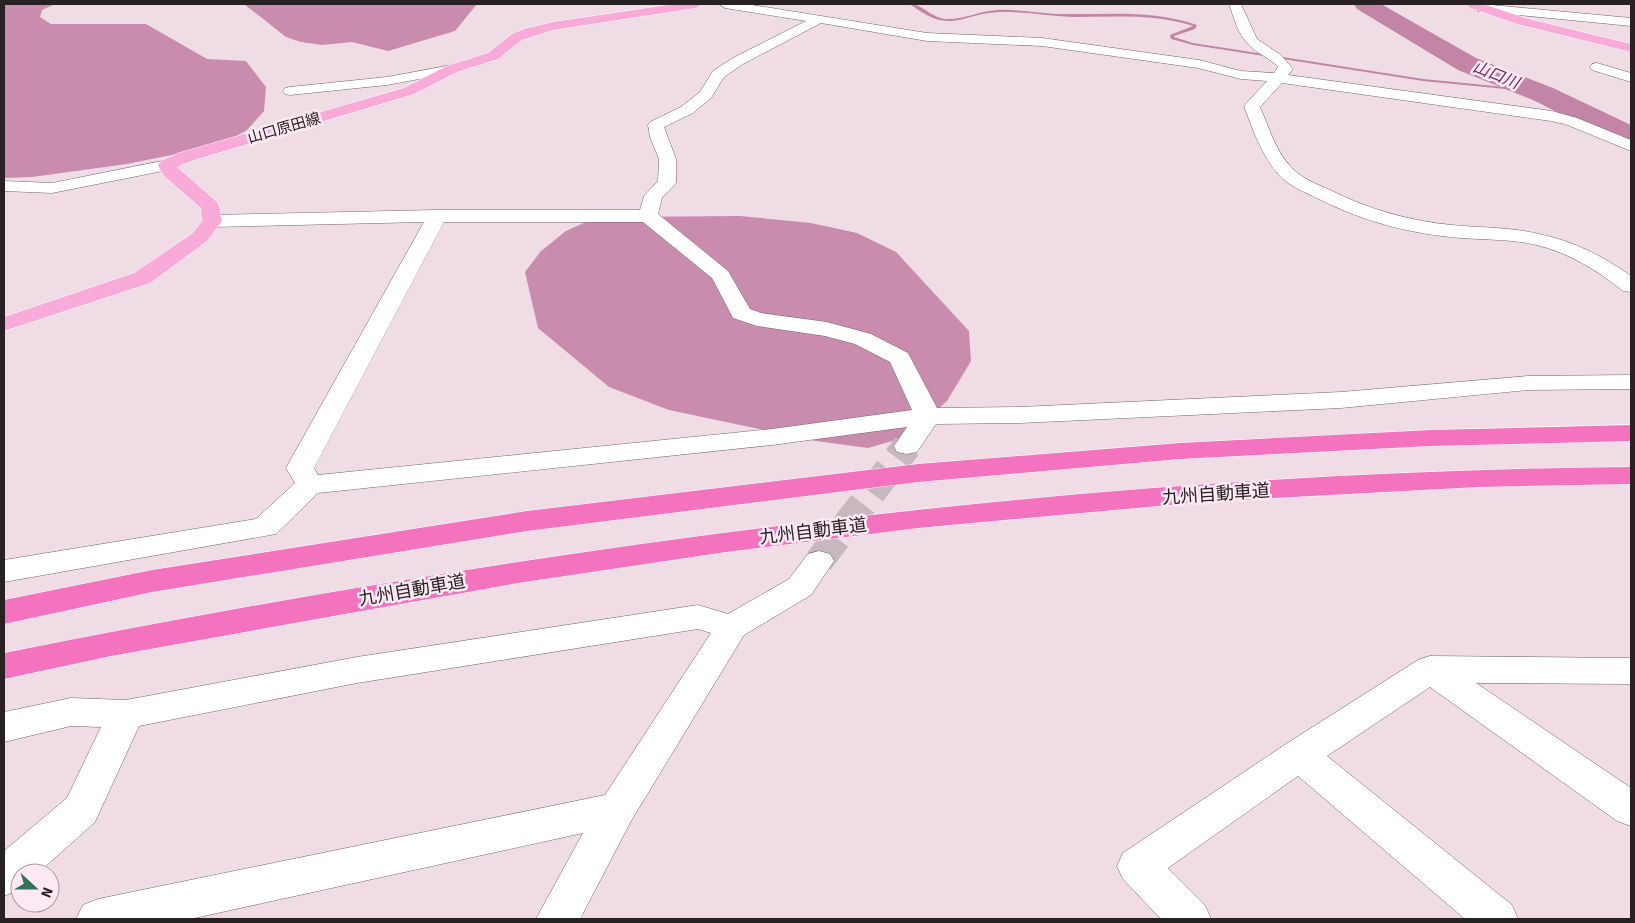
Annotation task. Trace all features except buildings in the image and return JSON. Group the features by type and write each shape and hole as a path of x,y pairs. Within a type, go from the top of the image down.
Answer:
{"highway":[{"path":"4,612 152,581 527,521 918,473 1180,451 1431,438 1631,432"},
{"name":"九州自動車道","path":"4,666 111,644 518,572 726,542 908,520 1212,493 1478,478 1631,475"}],"main road":[{"name":"山口原田線","path":"167,165 185,157 416,88 452,69 492,56 517,37 528,32 696,4"},
{"path":"1477,6 1521,21 1631,48"},
{"path":"4,324 142,278 200,237 212,221 210,206 170,172 167,165"}],"street":[{"path":"725,4 818,20 958,40 1042,42 1199,64 1241,75 1280,78 1552,116 1570,121 1631,146"},
{"path":"1235,4 1249,36 1255,44 1276,57 1286,69 1280,78 1262,93 1252,106 1272,154 1284,171 1299,182 1334,200 1383,218 1414,226 1450,232 1508,234 1551,242 1581,255 1617,275 1631,286"},
{"path":"1614,44 1612,20 1616,4"},
{"path":"1477,6 1631,22"},
{"path":"648,216 653,196 668,183 665,149 657,137 656,125 687,110 706,95 718,74 738,61 818,20"},
{"path":"1597,67 1631,78"},
{"path":"290,91 387,81 452,69"},
{"path":"4,186 52,188 167,165"},
{"path":"310,485 300,468 436,216"},
{"path":"212,221 436,216 648,216 721,275 741,313 757,319 827,329 863,339 900,358 928,416"},
{"path":"4,571 265,527 310,485 772,437 928,416 1020,415 1341,400 1528,383 1631,382"},
{"path":"907,446 928,416"},
{"path":"558,919 617,809 732,627 800,587 820,561"},
{"path":"4,727 71,712 126,714 357,670 698,617 732,627"},
{"path":"1430,669 1631,808"},
{"path":"1190,919 1138,866 1299,755 1430,669 1631,670"},
{"path":"4,878 81,810 126,714"},
{"path":"1299,755 1497,919"},
{"path":"98,919 617,809"}],"shaded area":[{"path":"4,4 55,4 42,10 40,17 51,24 146,24 207,59 246,61 266,87 264,111 247,130 221,145 127,164 32,177 4,178"},
{"path":"244,4 477,4 455,31 388,51 352,42 322,45 301,42 286,37"},
{"path":"740,216 811,223 857,233 896,252 969,331 971,361 947,401 906,437 868,448 816,441 669,410 609,387 538,328 525,272 541,251 566,231 586,222 610,217"}],"waterway":[{"path":"912,4 931,16 945,20 1006,11 1051,15 1129,15 1165,18 1196,26 1172,35 1172,38 1193,44 1423,80 1536,91"},
{"name":"山口川","path":"1365,4 1467,64 1543,94 1631,137"}],"tunnel":[{"path":"819,561 907,446"}]}
